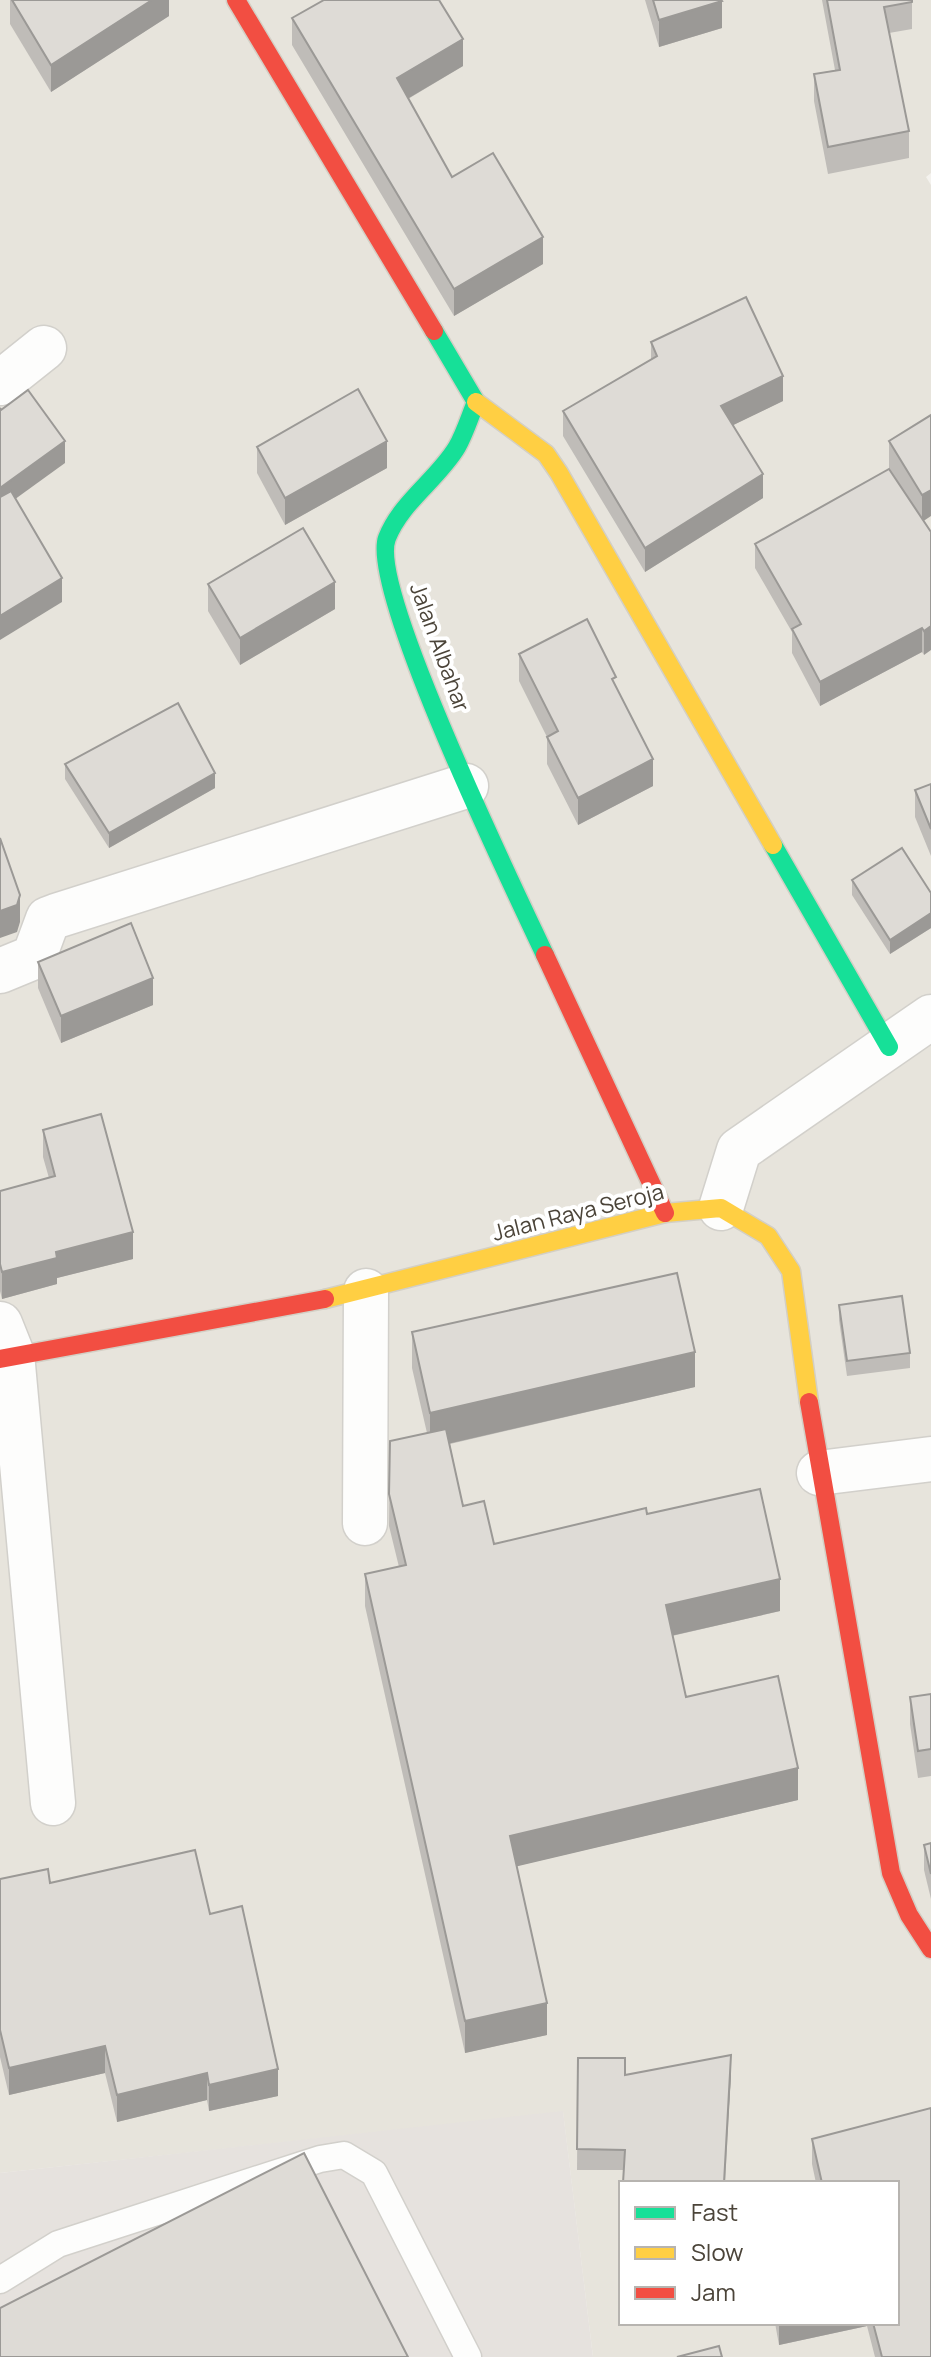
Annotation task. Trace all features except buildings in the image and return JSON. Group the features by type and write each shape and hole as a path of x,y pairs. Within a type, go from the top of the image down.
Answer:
{"street":[{"path":"236,0 476,402 546,454 559,473 889,1047"},
{"path":"0,383 44,348"},
{"name":"Jalan Albahar","path":"476,402 457,447 413,499 386,540 392,597 466,786 665,1213"},
{"path":"0,971 34,957 46,923 56,916 466,786"},
{"path":"931,1017 739,1150 721,1208 768,1236 791,1271 819,1473 891,1873 909,1915 931,1949"},
{"name":"Jalan Raya Seroja","path":"4,1346 366,1291 665,1213 721,1208"},
{"path":"365,1523 366,1291"},
{"path":"4,1346 53,1803"},
{"path":"819,1473 931,1459"}],"lane":[{"path":"0,2280 58,2244 320,2159 344,2155 374,2173 468,2357"}],"shaded area":[{"path":"0,0 931,0 931,173 926,177 931,185 931,2357 593,2357 563,2112 0,2173"},
{"path":"563,2111 593,2357 0,2357 0,2173"}],"traffic: fast":[{"path":"434,331 476,402 449,459 393,525 387,538 387,568 421,676 477,809 545,955"},
{"path":"773,845 889,1047"}],"traffic: slow":[{"path":"476,402 546,454 559,473 773,845"},
{"path":"325,1299 665,1213 721,1208 768,1236 791,1271 809,1402"}],"traffic: jam":[{"path":"236,0 434,331"},
{"path":"545,955 665,1213"},
{"path":"0,1359 325,1299"},
{"path":"809,1402 891,1873 909,1915 931,1949"}]}
